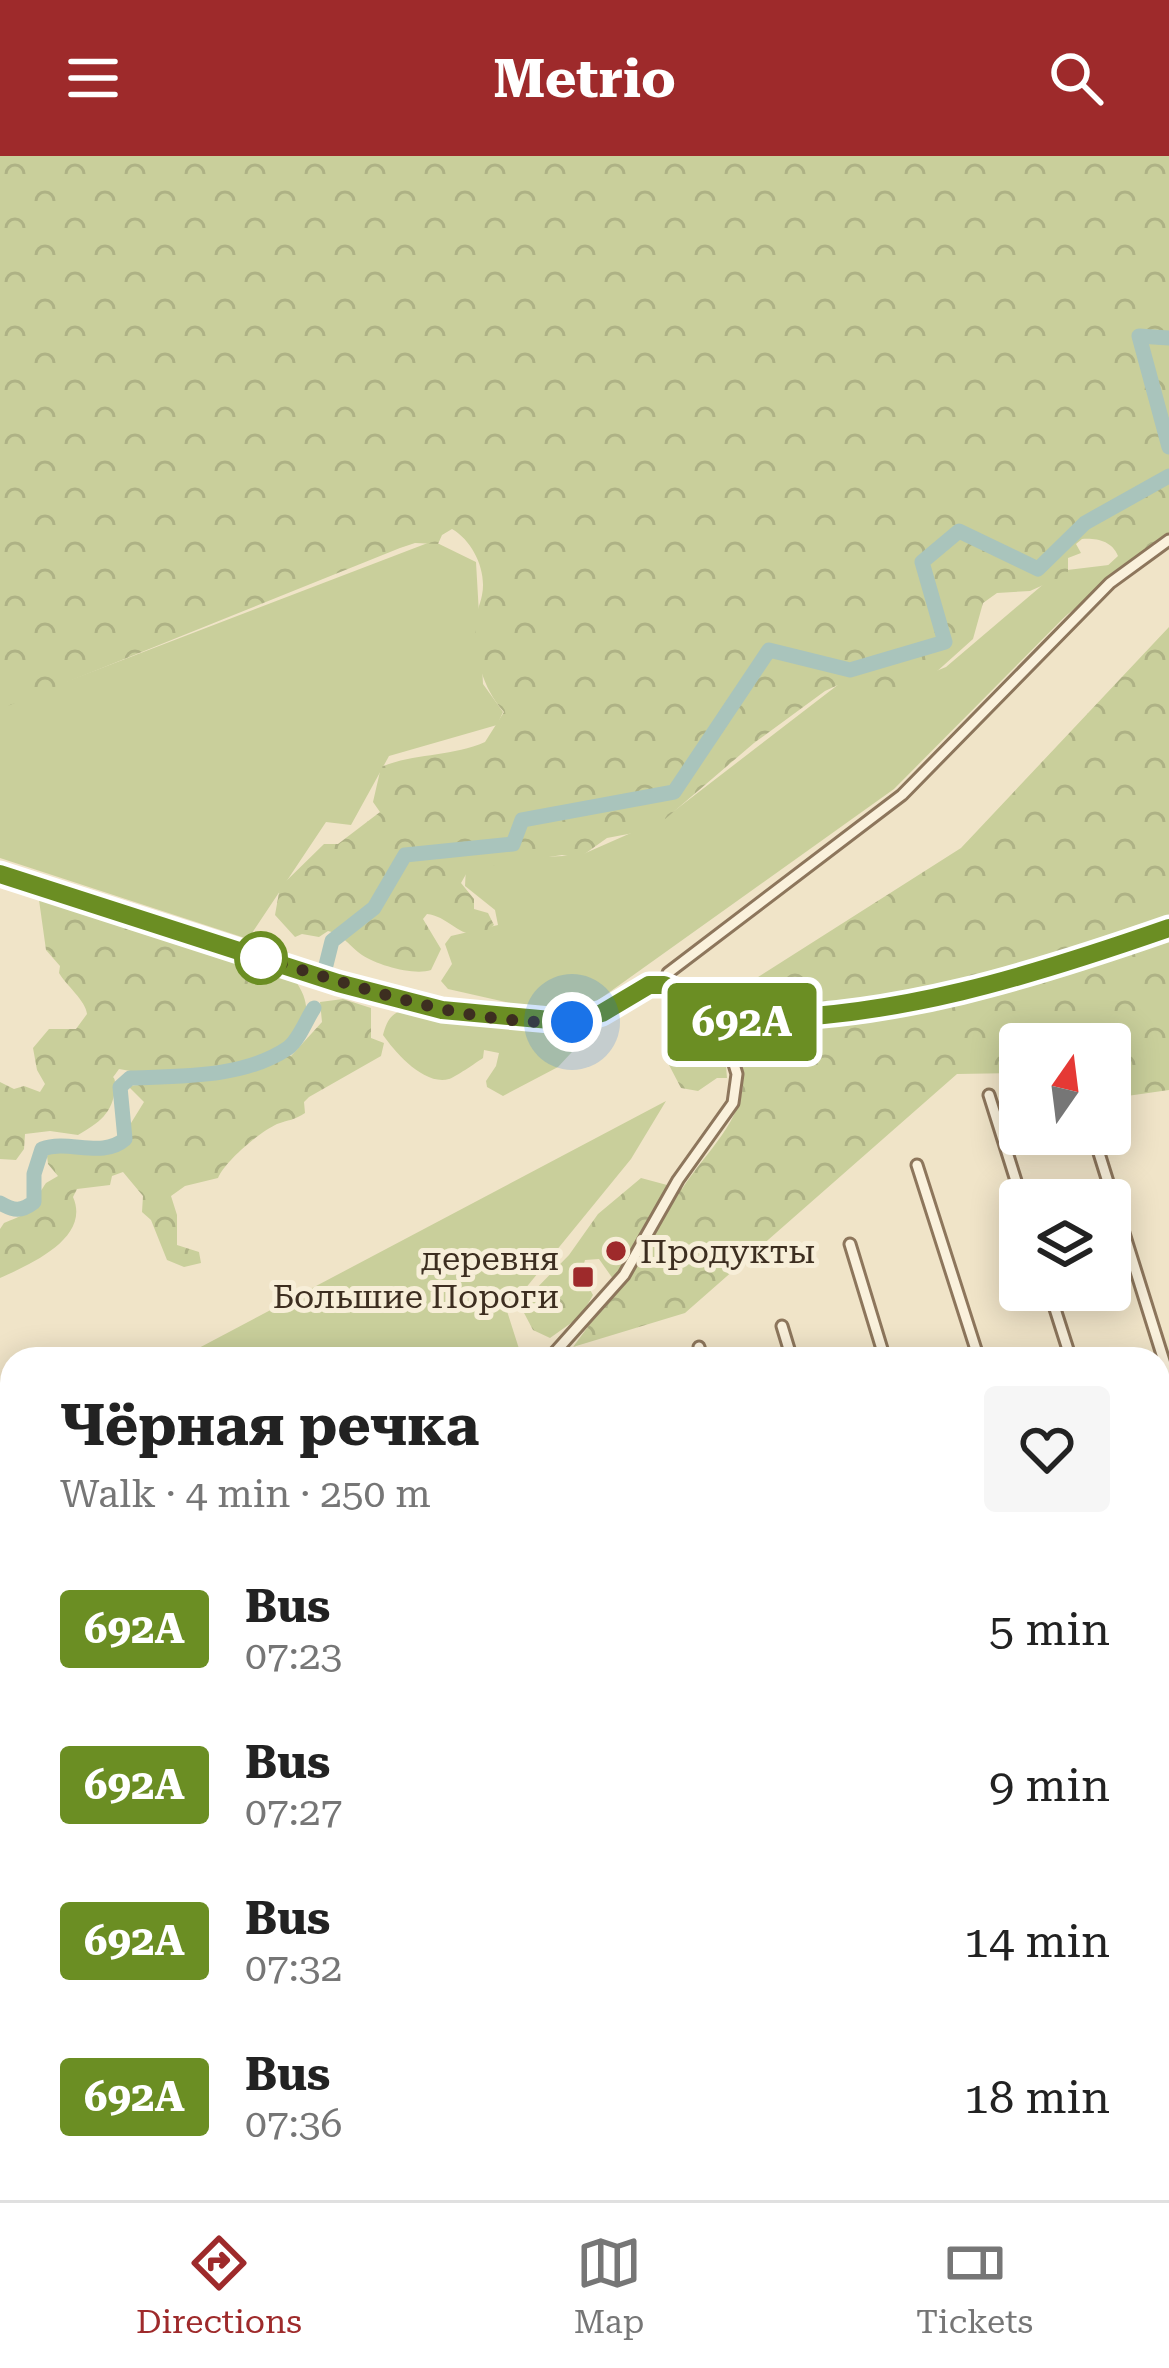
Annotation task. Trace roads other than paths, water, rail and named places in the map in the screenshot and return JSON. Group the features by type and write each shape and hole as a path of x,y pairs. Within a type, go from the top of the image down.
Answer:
{"street":[{"path":"664,985 668,974 902,795 1110,584 1169,540"},
{"path":"0,874 338,983 442,1010 572,1022 602,1013 649,985 680,992 710,1020 729,1048 737,1074 733,1103 685,1168 641,1249 560,1347"},
{"path":"710,1020 914,1005 993,986 1169,928"},
{"path":"729,1048 746,1019"},
{"path":"989,1095 1015,1179"},
{"path":"1100,1155 1160,1347"},
{"path":"917,1165 975,1347"},
{"path":"850,1244 881,1347"},
{"path":"1056,1311 1067,1347"},
{"path":"782,1326 788,1347"}],"waterway":[{"path":"1169,338 1139,336 1169,447"},
{"path":"324,973 332,941 374,908 405,855 513,844 522,820 674,792 769,650 850,670 945,642 922,562 959,531 1038,569 1085,523 1169,476"},
{"path":"0,1203 17,1209 34,1202 34,1174 42,1149 106,1148 125,1139 120,1087 130,1078 212,1074 271,1058 292,1044 314,1008"}],"place":[{"name":"Продукты","path":"616,1251"},
{"name":"деревня Большие Пороги","path":"583,1277"}]}
